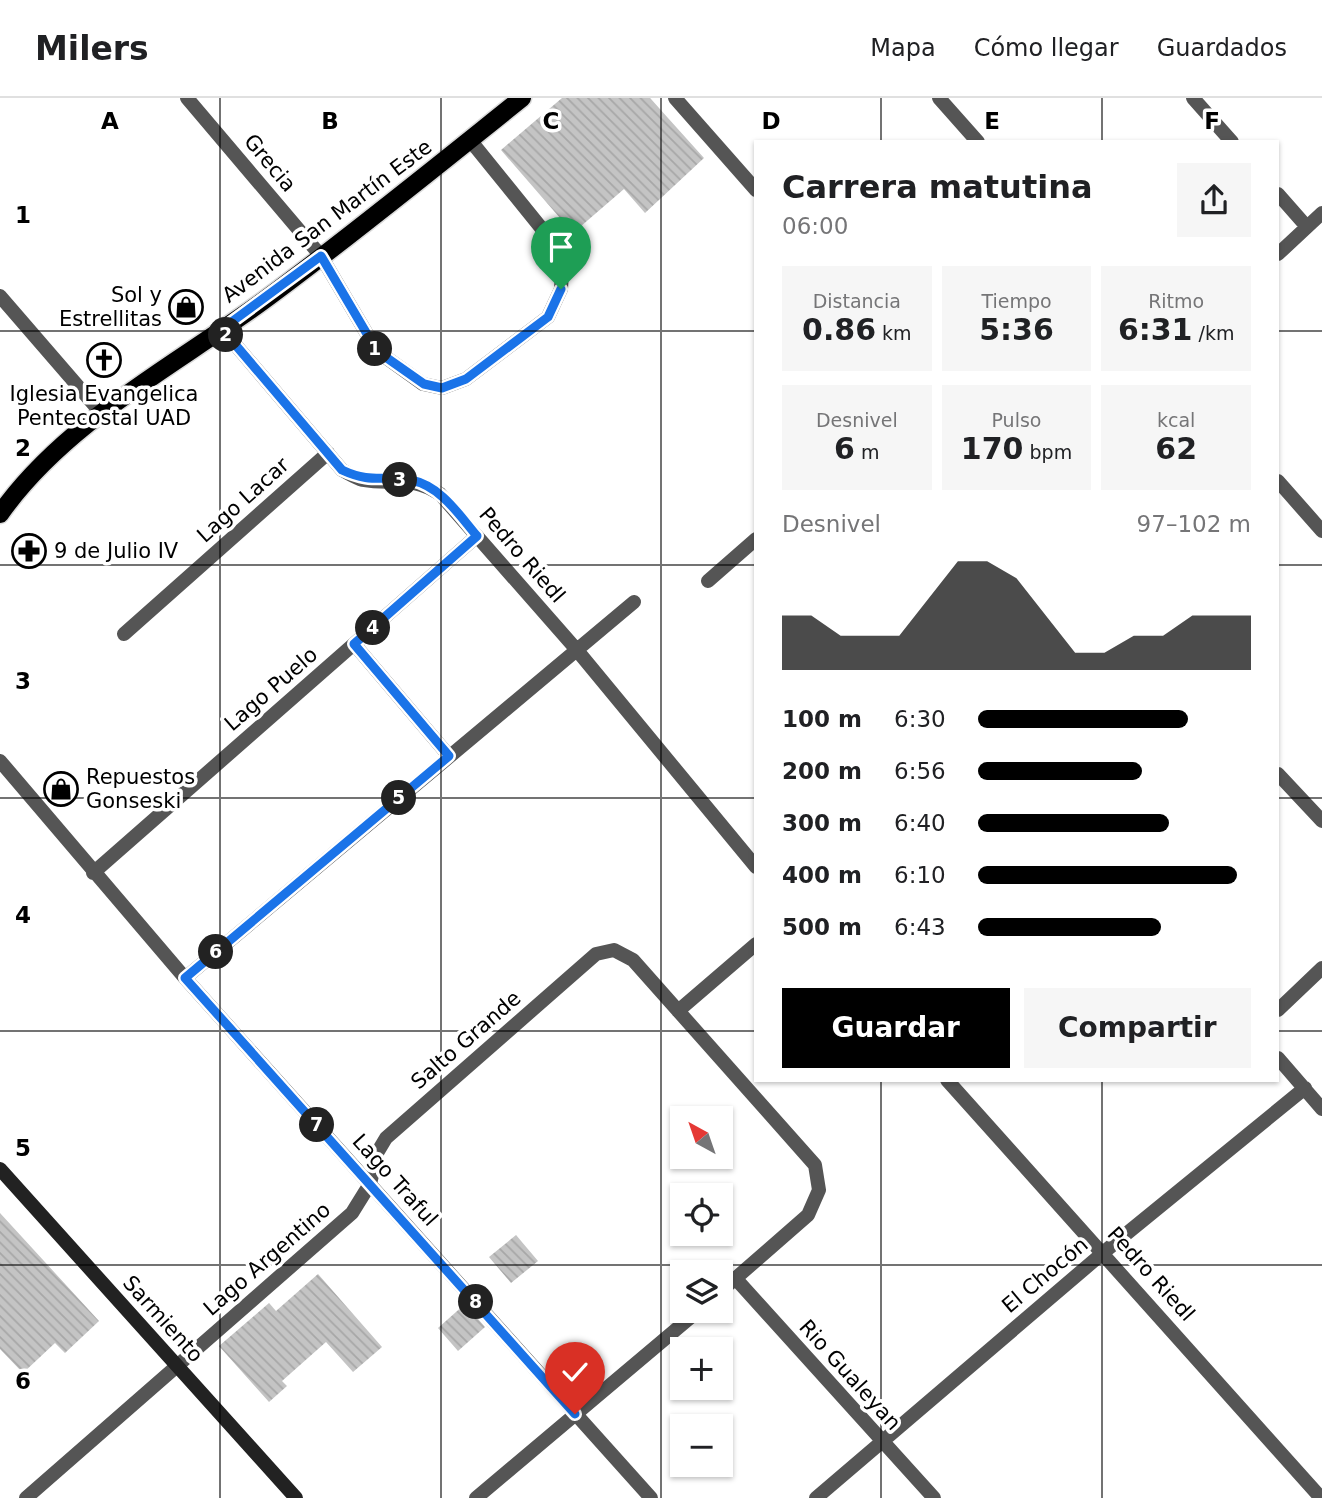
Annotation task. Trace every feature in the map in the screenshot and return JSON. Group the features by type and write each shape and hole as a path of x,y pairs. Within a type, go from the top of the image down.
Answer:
{"main road":[{"name":"Avenida San Martín Este","path":"0,514 47,458 102,414 321,256 523,98"},
{"name":"Sarmiento","path":"0,1169 296,1498"}],"street":[{"name":"Grecia","path":"187,98 321,256"},
{"path":"675,98 754,188"},
{"path":"939,98 976,140"},
{"path":"1193,98 1230,140"},
{"path":"321,256 377,351 424,384 442,388 466,379 548,317 561,289 563,255 470,140"},
{"path":"1279,195 1307,227"},
{"path":"1279,253 1322,213"},
{"path":"0,296 102,414"},
{"name":"Pedro Riedl","path":"222,329 342,470 362,480 409,480 425,484 440,494 576,649 754,865"},
{"name":"Lago Lacar","path":"124,635 328,453"},
{"path":"1279,482 1322,531"},
{"name":"Lago Puelo","path":"93,873 477,536"},
{"path":"708,581 754,541"},
{"path":"185,978 634,602"},
{"path":"354,644 449,756"},
{"name":"Lago Traful","path":"0,761 185,978 651,1498"},
{"path":"1279,775 1322,821"},
{"path":"733,1282 808,1215 819,1190 815,1165 678,1011 754,946"},
{"name":"Salto Grande","path":"370,1184 377,1153 386,1138 596,954 614,950 633,960 678,1011"},
{"path":"1279,1009 1322,968"},
{"path":"1279,1059 1322,1110"},
{"name":"Pedro Riedl","path":"949,1082 1104,1252 1321,1498"},
{"name":"El Chocón","path":"816,1498 1104,1252 1305,1088"},
{"name":"Lago Argentino","path":"26,1498 352,1213 370,1184"},
{"name":"Rio Gualeyan","path":"736,1279 934,1498"},
{"path":"475,1498 684,1323"}],"building":[{"path":"562,98 650,98 704,158 645,213 624,189 573,233 501,150"},
{"path":"0,1213 99,1321 65,1353 55,1343 23,1373 0,1349"},
{"path":"516,1235 538,1261 511,1283 489,1257"},
{"path":"318,1274 382,1347 353,1372 326,1342 282,1381 287,1386 269,1402 219,1346 269,1303 276,1311"},
{"path":"465,1304 485,1327 458,1351 438,1328"}],"place":[{"name":"Sol y Estrellitas","path":"186,307"},
{"name":"Iglesia Evangelica Pentecostal UAD","path":"104,360"},
{"name":"9 de Julio IV","path":"29,551"},
{"name":"Repuestos Gonseski","path":"61,789"}],"route":[{"path":"561,289 548,317 466,379 442,388 424,384 404,373 377,351 321,256 222,329 342,470 362,480 409,480 425,484 440,494 477,536 354,644 449,756 185,978 575,1414"}]}
